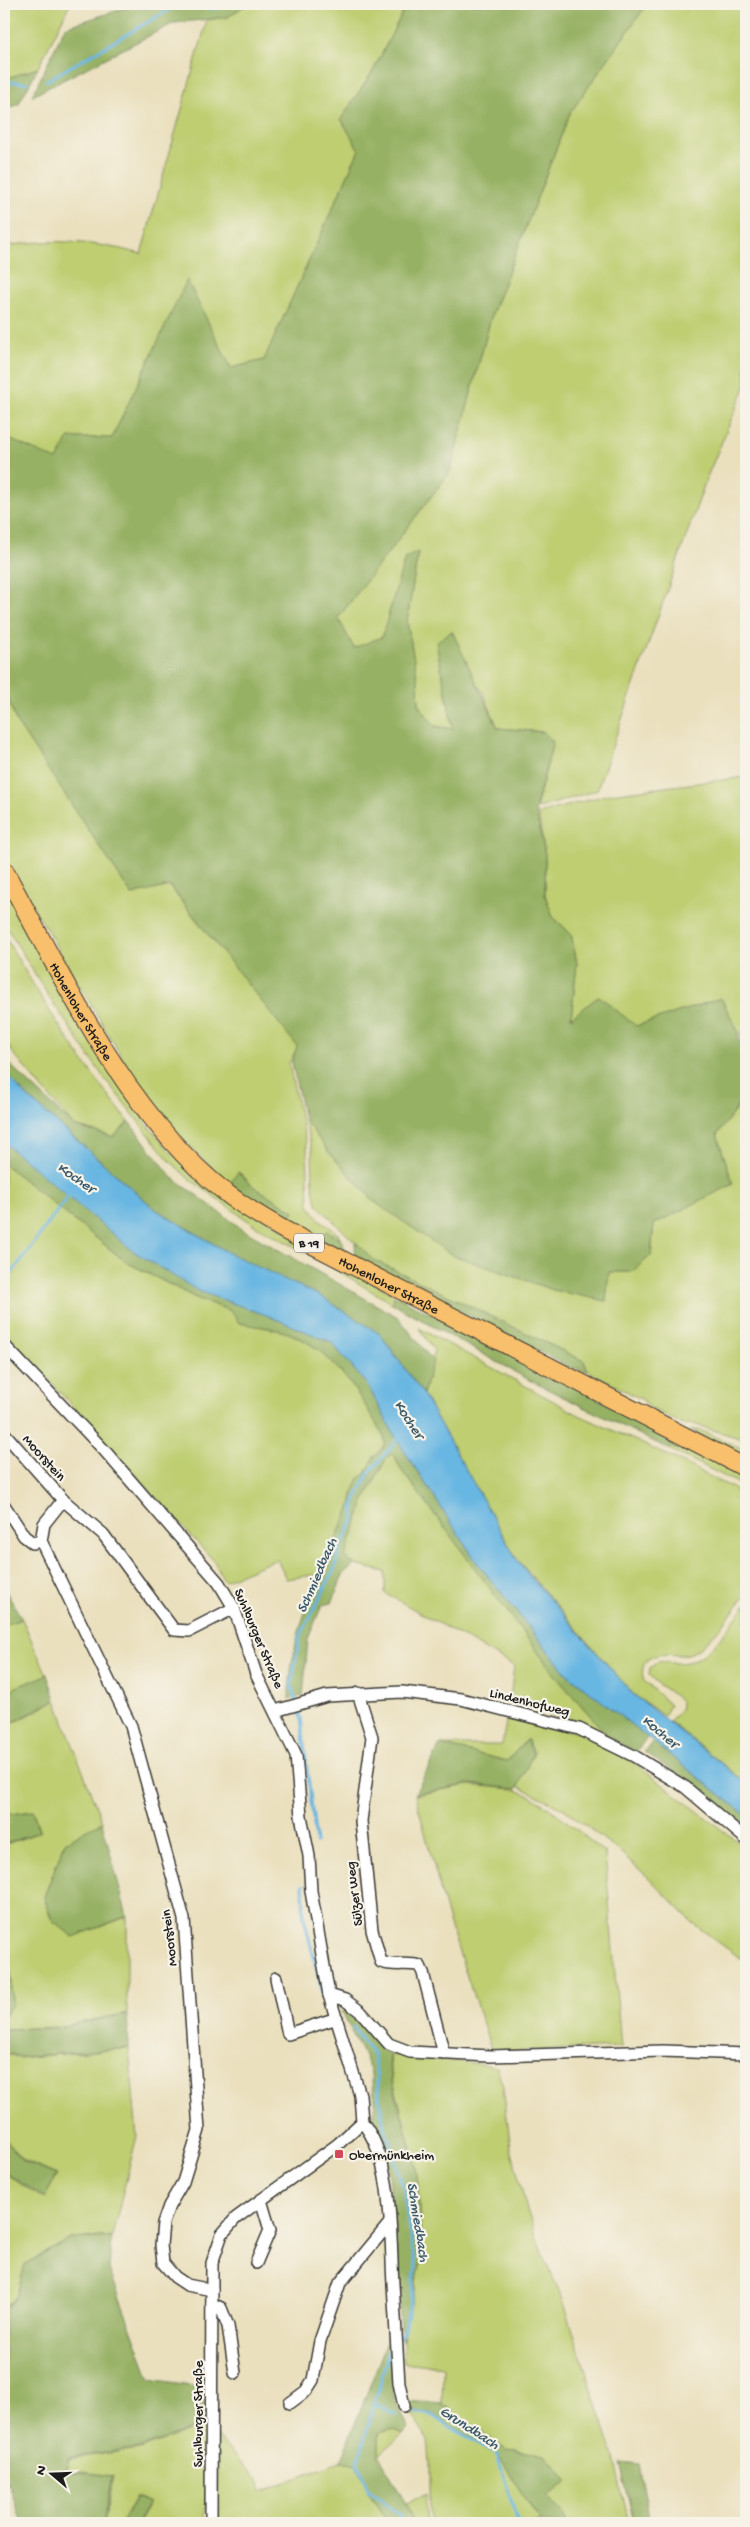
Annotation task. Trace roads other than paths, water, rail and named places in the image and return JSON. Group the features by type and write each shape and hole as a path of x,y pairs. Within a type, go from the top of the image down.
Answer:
{"main road":[{"name":"Hohenloher Straße","path":"4,870 41,941 138,1099 180,1150 225,1192 286,1231 746,1468"}],"street":[{"name":"Suhlburger Straße","path":"4,1345 104,1450 213,1575 234,1608 256,1674 296,1755 301,1816 309,1856 311,1891 330,1995 360,2095 362,2122 337,2145 236,2218 222,2234 212,2263 211,2523"},
{"name":"Moorstein","path":"4,1434 63,1500 103,1534 174,1630 189,1631 234,1608"},
{"name":"Moorstein","path":"63,1500 44,1524 41,1541 131,1726 184,1919 199,2130 183,2182 169,2206 163,2223 161,2245 163,2263 187,2285 212,2290"},
{"path":"4,1505 24,1536 33,1542 41,1541"},
{"name":"Lindenhofweg","path":"275,1711 328,1696 402,1692 461,1699 579,1729 634,1756 685,1787 746,1839"},
{"name":"Sülzer Weg","path":"358,1693 372,1737 362,1821 372,1930 382,1962 390,1965 412,1964 420,1966 444,2054"},
{"path":"276,1978 288,2034 337,2018"},
{"path":"330,1995 345,2000 361,2012 389,2044 397,2049 410,2052 490,2056 663,2051 746,2054"},
{"path":"362,2122 371,2132 385,2179 390,2224 395,2330 404,2406"},
{"path":"256,2263 270,2230 261,2200"},
{"path":"290,2403 306,2391 313,2380 320,2341 340,2283 390,2224"},
{"path":"212,2304 221,2308 228,2326 235,2373"}],"water":[{"name":"Kocher","path":"4,1070 22,1092 155,1209 229,1253 322,1297 380,1334 423,1394 516,1558 633,1694 746,1783 746,1815 567,1674 478,1564 397,1440 368,1386 331,1342 266,1315 198,1291 133,1251 4,1143"}],"waterway":[{"path":"46,81 179,4 215,9 225,4"},
{"path":"4,81 27,83"},
{"name":"Kocher","path":"4,1284 71,1192"},
{"name":"Schmiedbach","path":"316,1842 301,1718 291,1685 300,1637 335,1568 339,1549 355,1519 353,1505 369,1473 399,1438"},
{"name":"Schmiedbach","path":"303,1885 304,1918 325,2003"},
{"name":"Schmiedbach","path":"353,2027 374,2056 382,2117 403,2188 416,2269 405,2330 399,2338"},
{"name":"Schmiedbach","path":"393,2347 389,2351 358,2463 368,2490 399,2514 402,2523"},
{"name":"Grundbach","path":"375,2403 396,2415"},
{"name":"Grundbach","path":"416,2413 429,2414 497,2455 517,2520 526,2523"}],"place":[{"name":"Obermünkheim","path":"339,2154"}]}
